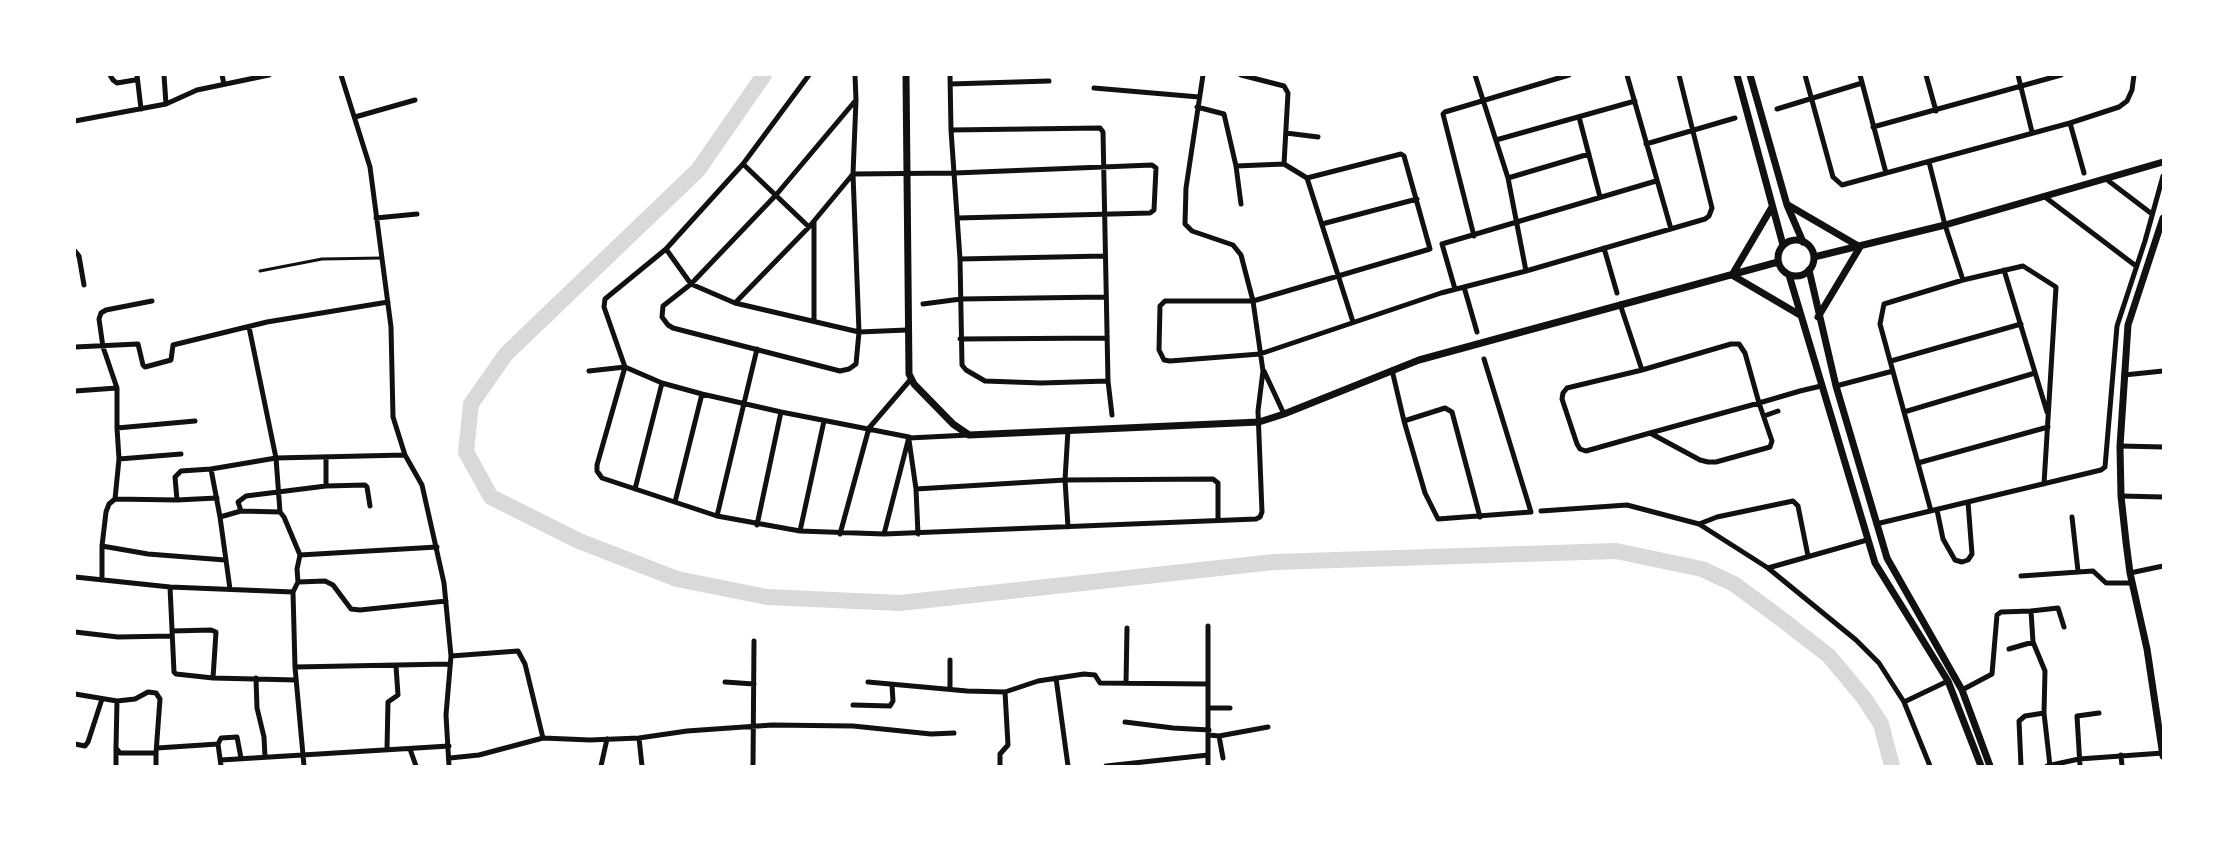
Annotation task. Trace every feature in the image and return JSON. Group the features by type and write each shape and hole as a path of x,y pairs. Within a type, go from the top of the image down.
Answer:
{"street":[{"path":"110,75 117,83 136,78 141,108"},
{"path":"164,75 166,104"},
{"path":"222,75 224,84"},
{"path":"75,121 166,104 197,90 269,75"},
{"path":"342,75 370,167 391,327 392,408 405,455 422,485 437,547 446,601 451,656 446,715 449,766"},
{"path":"809,75 743,164 666,249 607,296 604,302 624,367 597,468 602,478 717,516 757,525 840,534 918,534 1256,519 1260,517 1262,512 1259,422 1263,371 1253,301 1241,255 1233,245 1192,231 1186,224 1186,188 1203,75"},
{"path":"855,75 856,100 853,174 859,332 857,360 853,367 840,371 673,328 663,321 663,306 691,284 776,195 856,100"},
{"path":"906,75 907,330 911,379 953,424 969,435"},
{"path":"950,75 951,130 960,259 960,339 962,365 966,370 984,381 1041,383 1108,381"},
{"path":"1241,75 1284,86 1288,92 1284,164"},
{"path":"1475,75 1508,178 1526,271"},
{"path":"1474,236 1442,116 1445,112 1569,75"},
{"path":"1627,75 1671,228"},
{"path":"1307,178 1401,154 1404,156 1430,248 1253,301 1163,302 1160,306 1160,350 1164,360 1260,354 1455,289 1526,271 1705,218 1712,208 1679,75"},
{"path":"1736,75 1783,245"},
{"path":"1750,75 1787,205 1803,242 1810,248 1814,257 1808,270 1799,275 1784,272 1778,262 1779,250 1789,241 1803,242"},
{"path":"1805,75 1833,176 1842,185 2070,123 2119,107 2127,101 2132,90 2134,75"},
{"path":"1860,75 1886,173"},
{"path":"1926,75 1936,111"},
{"path":"2018,75 2032,132"},
{"path":"1873,127 2061,75"},
{"path":"950,84 1049,81"},
{"path":"1777,109 1862,83"},
{"path":"1094,88 1199,97"},
{"path":"355,117 415,100"},
{"path":"1496,140 1635,101"},
{"path":"1197,107 1224,114 1236,166 1242,204"},
{"path":"1579,117 1600,197"},
{"path":"1646,144 1736,118"},
{"path":"2070,123 2084,173"},
{"path":"951,130 1100,128 1104,134 1103,167 1108,381 1112,415"},
{"path":"1286,133 1318,137"},
{"path":"1508,178 1589,154"},
{"path":"1929,162 1945,225 1963,280"},
{"path":"1814,257 1945,225 2163,162"},
{"path":"743,164 809,227"},
{"path":"735,303 809,227 853,174 955,174 1152,164 1156,168 1153,212 958,218"},
{"path":"1236,166 1284,164 1307,178 1353,322"},
{"path":"1876,524 2101,470 2104,467 2114,344 2121,310 2163,176"},
{"path":"2106,179 2152,214"},
{"path":"1455,289 1442,244 1517,224 1656,181"},
{"path":"2045,197 2136,266"},
{"path":"1322,224 1416,198"},
{"path":"1787,205 1860,247"},
{"path":"1732,275 1772,207"},
{"path":"376,218 417,214"},
{"path":"2032,611 2033,642 2045,671 2044,713 2049,766 2079,759 2163,754 2160,711 2130,573 2121,496 2120,446 2123,376 2128,325 2161,235 2163,218"},
{"path":"814,220 814,320"},
{"path":"1818,317 1860,247"},
{"path":"1604,248 1617,293"},
{"path":"666,249 691,284 735,303 859,332 907,330"},
{"path":"75,251 79,256 84,285"},
{"path":"960,259 1105,256"},
{"path":"589,371 624,367 662,382 702,394 824,421 909,437 1259,422 1284,414 1419,360 1778,262"},
{"path":"1968,502 1972,554 1968,560 1962,562 1955,560 1943,539 1918,462 1880,324 1884,304 1963,280 2023,266 2056,287 2044,484"},
{"path":"1808,270 1836,386 1890,566 1950,666 1962,690 1981,766"},
{"path":"2004,270 2049,417"},
{"path":"1789,274 1867,540 1877,567 1948,681 1990,766"},
{"path":"1732,275 1800,315"},
{"path":"1464,287 1476,332"},
{"path":"923,304 961,299 1106,297"},
{"path":"102,580 102,546 106,512 115,499 119,459 117,388 103,347 101,313 152,302"},
{"path":"75,347 138,344 145,367 172,360 174,345 249,327 388,302"},
{"path":"1620,304 1642,370"},
{"path":"1890,361 2021,324"},
{"path":"249,327 276,458 280,512 284,517 300,555 297,569 298,582 294,592 295,667 304,766"},
{"path":"960,339 1107,338"},
{"path":"1650,433 1700,460 1716,462 1770,447 1772,441 1759,403 1745,352 1739,344 1731,344 1642,370 1567,388 1563,393 1562,399 1577,444 1582,450 1650,433 1759,403 1821,386"},
{"path":"717,516 757,349"},
{"path":"1392,370 1404,421 1425,493 1435,516 1442,520 1531,512 1484,359"},
{"path":"1263,371 1284,414"},
{"path":"1836,386 1893,371"},
{"path":"2123,376 2163,371"},
{"path":"1904,412 2035,373"},
{"path":"840,534 869,428 911,379"},
{"path":"635,489 662,382"},
{"path":"75,391 117,388"},
{"path":"674,502 702,394"},
{"path":"1404,421 1445,408 1450,410 1480,517"},
{"path":"1764,416 1778,411"},
{"path":"757,525 781,412"},
{"path":"117,428 195,421"},
{"path":"800,531 824,421"},
{"path":"1918,462 2048,427"},
{"path":"1068,430 1065,480 1068,527"},
{"path":"909,437 916,489 918,534"},
{"path":"884,534 909,437"},
{"path":"2120,446 2163,447"},
{"path":"119,459 181,454"},
{"path":"177,500 177,474 181,471 211,470 276,458 405,455"},
{"path":"326,458 326,486"},
{"path":"211,470 217,498 230,590"},
{"path":"916,489 1065,480 1213,480 1218,484 1218,520"},
{"path":"241,511 238,502 242,498 326,486 365,485 370,506"},
{"path":"2121,496 2163,498"},
{"path":"115,499 177,500 217,498"},
{"path":"1699,524 1717,517 1792,501 1798,506 1808,556"},
{"path":"1541,511 1627,505 1699,524 1768,568 1856,640 1879,663 1904,702 1930,766"},
{"path":"220,517 241,511 280,512"},
{"path":"2072,517 2078,571"},
{"path":"1768,568 1867,540"},
{"path":"102,546 148,554 225,560"},
{"path":"300,555 437,547"},
{"path":"2130,573 2163,566"},
{"path":"2020,576 2093,571 2106,583 2132,583"},
{"path":"75,577 170,586 294,592"},
{"path":"298,582 325,581 332,585 351,609 446,601"},
{"path":"170,586 174,672 176,674 213,678 296,680"},
{"path":"1962,690 1992,674 1997,615 2001,612 2058,608 2064,627"},
{"path":"1208,626 1208,766"},
{"path":"1126,683 1127,628"},
{"path":"75,632 118,637 211,630 216,632 213,678"},
{"path":"753,766 754,641"},
{"path":"2009,649 2033,642"},
{"path":"451,656 518,651 524,664 543,738"},
{"path":"950,660 950,690"},
{"path":"295,667 449,664"},
{"path":"387,749 388,702 398,696 396,666"},
{"path":"868,682 950,690 1005,692 1026,684 1056,678 1092,675 1096,676 1100,683 1208,684"},
{"path":"256,678 256,708 264,737 265,757"},
{"path":"1056,678 1068,766"},
{"path":"1904,702 1948,681"},
{"path":"725,682 754,684"},
{"path":"853,706 890,706 893,701 892,685"},
{"path":"75,694 117,701 140,698 148,692 159,695 156,766"},
{"path":"1000,766 1000,754 1008,745 1005,692"},
{"path":"75,744 84,746 88,742 102,699"},
{"path":"116,766 117,701"},
{"path":"1209,708 1230,708"},
{"path":"2020,766 2019,721 2025,716 2044,713"},
{"path":"2080,766 2077,716 2099,713"},
{"path":"1125,722 1209,732 1219,736 1268,727"},
{"path":"450,758 480,755 543,738 639,738 687,731 754,726 853,726 931,734 954,734"},
{"path":"1219,736 1223,758"},
{"path":"241,758 237,737 221,738 218,744 221,763 241,758 303,756 449,746"},
{"path":"639,738 642,766"},
{"path":"601,766 607,739"},
{"path":"116,748 120,753 218,744"},
{"path":"410,749 416,766"},
{"path":"1106,766 1208,755"},
{"path":"2121,755 2122,766"}],"lane":[{"path":"260,271 322,259 382,258"}],"waterway":[{"path":"764,75 698,170 506,354 471,404 466,452 491,497 579,541 677,579 767,597 900,603 1274,562 1616,551 1702,569 1734,584 1829,656 1864,698 1881,724 1892,766"}]}
